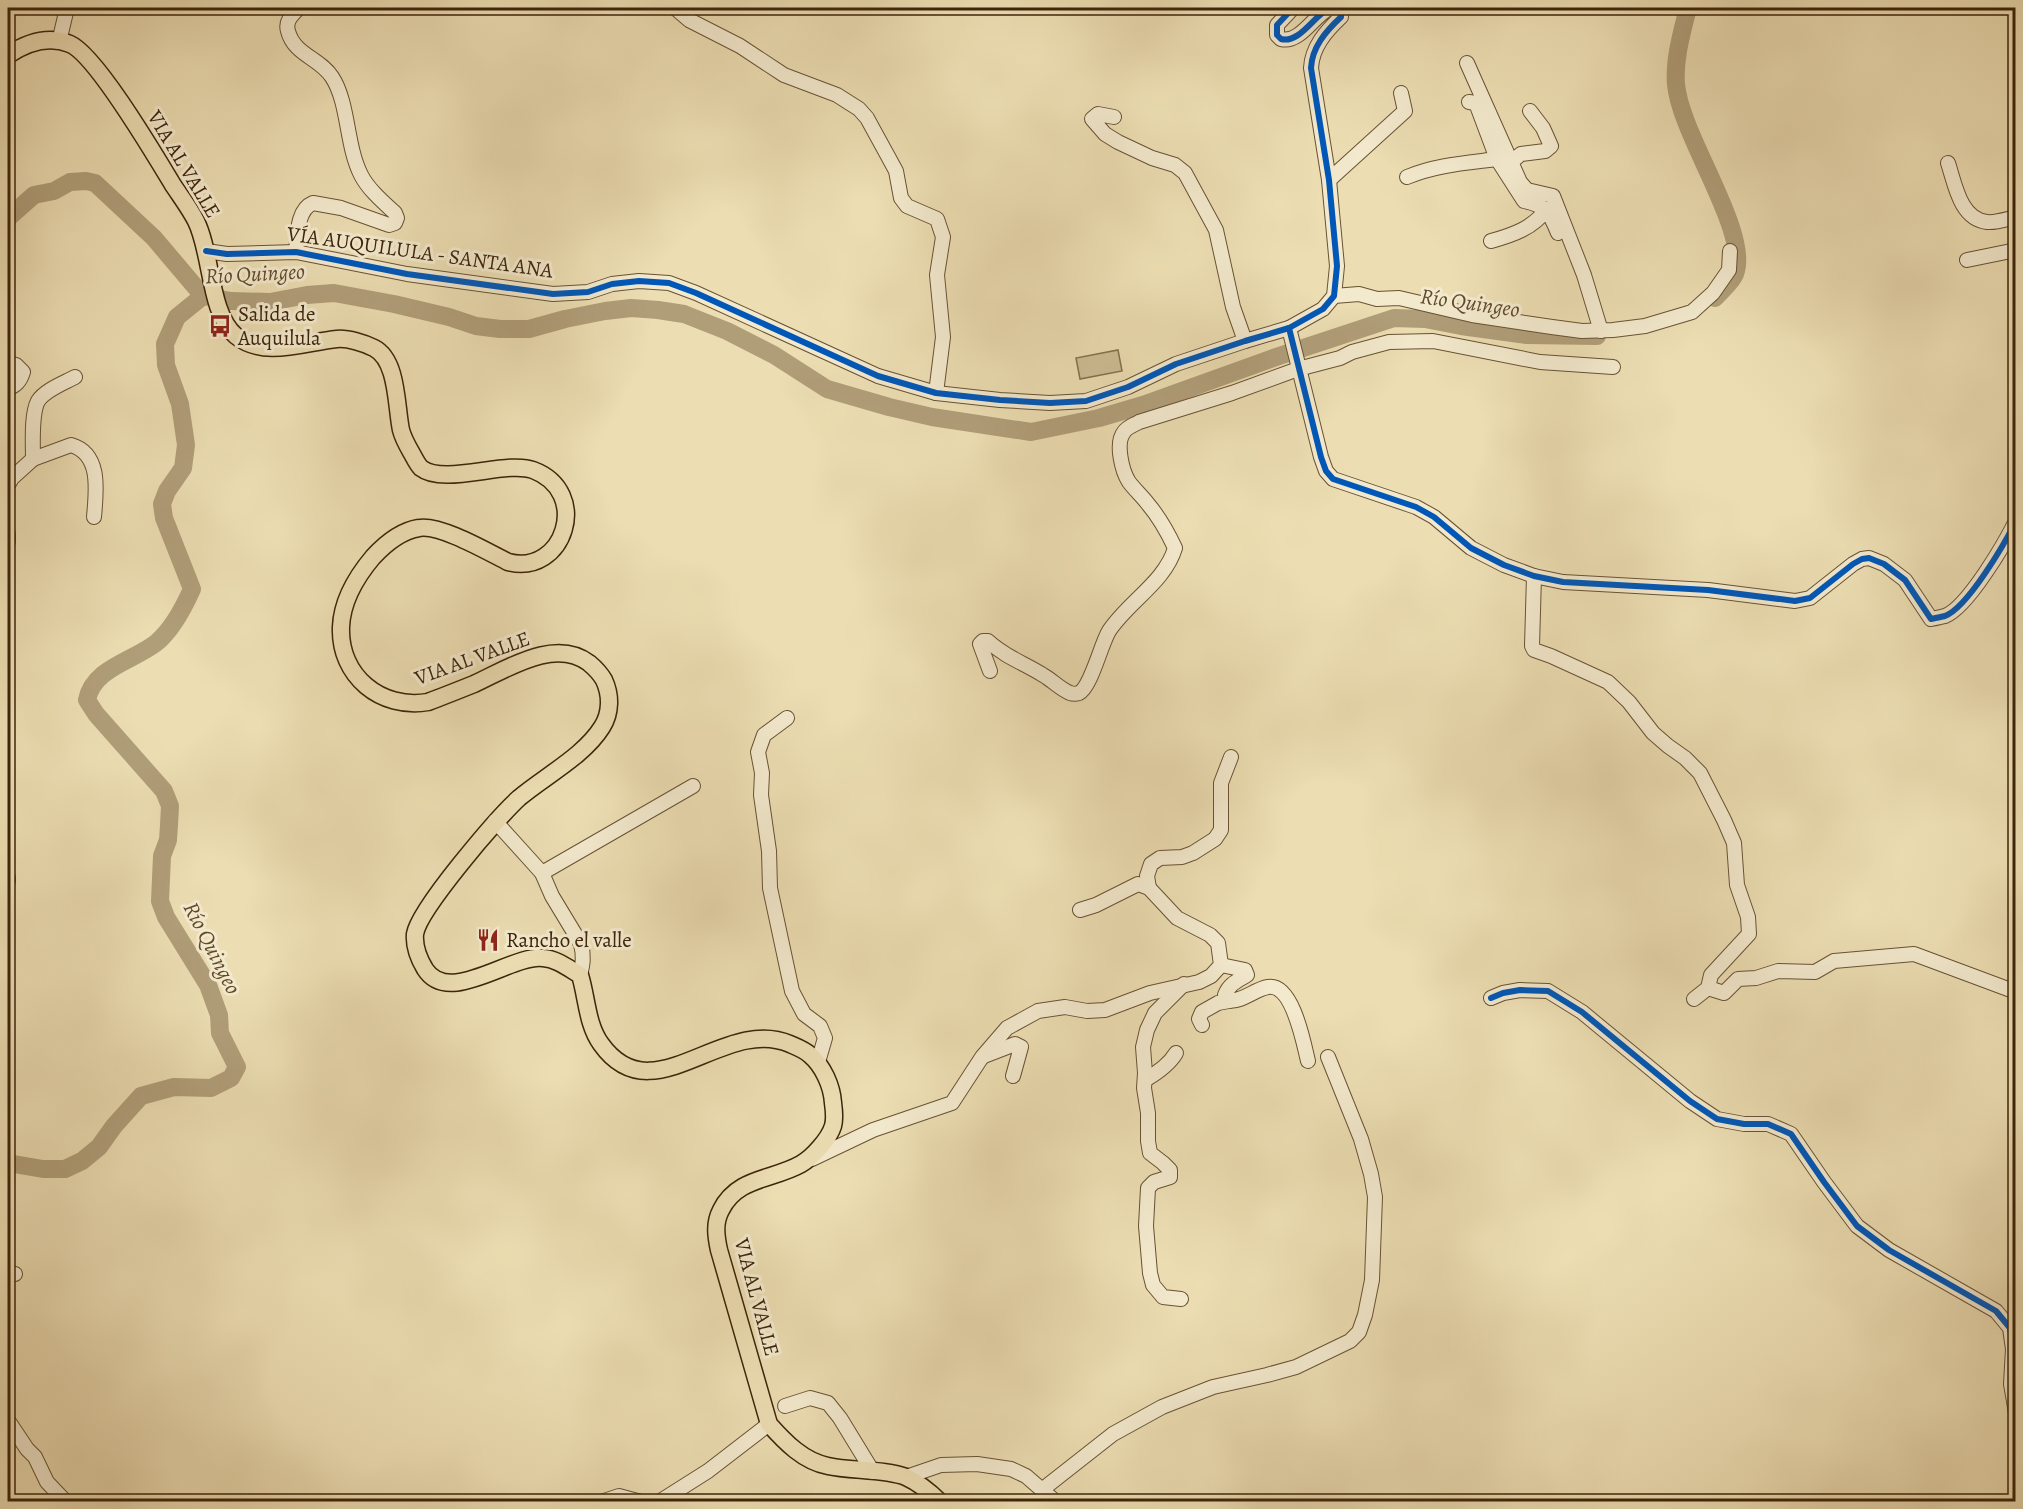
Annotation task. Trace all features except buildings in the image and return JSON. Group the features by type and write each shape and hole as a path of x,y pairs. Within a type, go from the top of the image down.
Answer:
{"main road":[{"path":"8,55 27,44 46,40 59,42"},
{"name":"VIA AL VALLE","path":"59,42 78,49 102,76 146,140 196,222 207,255 219,312 226,326 236,335 246,343 263,346 286,347 337,339 350,340 375,348 383,356 390,369 402,434 421,467 433,473 525,468 535,470 561,491 566,516 559,542 552,550 534,562 519,565 508,562 443,531 419,528 394,538 364,567 348,596 341,626 342,648 352,670 367,688 381,697 399,703 428,702 529,659 548,654 564,653 576,656 595,668 602,677 608,689 609,703 608,713 602,727 593,739 520,797 495,821 427,909 415,934 423,966 435,979 450,982 465,981 518,961 542,958 553,960 580,975"},
{"path":"580,975 594,1031 610,1054 630,1068 640,1071 672,1068 722,1047 754,1038 781,1040 809,1053 818,1062"},
{"name":"VIA AL VALLE","path":"818,1062 833,1095 833,1125 828,1136 802,1164 745,1184 736,1190 723,1204 718,1215 716,1228 719,1250 769,1424 788,1445 808,1459 827,1466 906,1477 940,1502"}],"street":[{"path":"59,42 67,8"},
{"path":"297,252 302,213 305,207 313,203 341,208 389,225 393,224 397,218 360,174 332,75 321,64 298,49 290,38 288,22 299,8"},
{"path":"675,8 689,20 740,46 784,75 837,95 859,109 867,118 891,160 896,171 901,198 907,206 937,219 943,237 937,275 943,337 936,393"},
{"path":"1293,8 1277,26 1277,35 1281,39 1288,39 1302,32 1328,9 1337,8 1341,12 1341,17 1324,34 1311,57 1329,180 1336,266 1334,296 1359,294 1377,299 1398,298 1472,315 1552,327 1597,331 1645,326 1692,312 1713,293 1729,270 1730,251"},
{"path":"1467,63 1504,160 1527,190 1553,196 1584,275 1597,331"},
{"path":"1329,180 1406,111 1401,93"},
{"path":"1469,102 1476,103 1524,201 1534,202 1547,209 1597,331"},
{"path":"1407,177 1420,171 1450,165 1504,160 1521,154 1545,151 1551,146 1543,129 1530,111"},
{"path":"1114,117 1098,114 1092,119 1106,134 1118,142 1152,158 1175,165 1185,173 1216,230 1233,307 1245,341"},
{"path":"1948,163 1961,203 1974,218 1989,223 2016,217"},
{"path":"1491,241 1527,228 1547,209"},
{"path":"1966,260 2016,250"},
{"name":"VÍA AUQUILULA - SANTA ANA","path":"207,255 297,252 407,274 553,294 588,292 612,284 639,281 669,283 696,293 878,376 936,393 1050,403 1086,400 1128,387 1176,364 1245,341 1289,333 1323,309 1334,296"},
{"path":"1289,333 1321,457 1326,471 1333,479 1416,507 1434,517 1471,548 1503,565 1534,576 1563,582 1708,590 1795,601 1810,598 1853,564 1869,558 1884,564 1905,580 1931,619 1947,615 1961,604 1993,563 2016,521"},
{"path":"990,671 980,644 982,641 988,641 1014,661 1038,672 1072,694 1079,693 1084,689 1110,630 1173,557 1175,548 1149,504 1128,480 1121,454 1122,434 1139,422 1232,393 1297,367 1340,358 1352,352 1389,342 1433,341 1540,362 1613,367"},
{"path":"8,363 16,365 23,372 16,385 8,389"},
{"path":"33,459 35,412 39,400 75,377"},
{"path":"8,485 12,478 33,459 71,445 87,454 94,467 96,490 94,517"},
{"path":"8,534 8,542"},
{"path":"1534,576 1532,646 1534,650 1608,682 1616,689 1653,733 1700,773 1734,843 1737,885 1748,918 1749,934 1712,975 1708,988 1694,999"},
{"path":"787,718 764,735 758,752 762,773 761,795 769,851 770,888 792,992 804,1014 820,1026 825,1038 818,1062"},
{"path":"1149,888 1147,876 1151,864 1160,858 1182,857 1193,853 1215,838 1221,830 1221,783 1231,757"},
{"path":"542,873 693,786"},
{"path":"495,821 542,873 552,896 584,952 580,975"},
{"path":"802,1164 873,1130 952,1103 982,1057 1007,1028 1038,1011 1065,1007 1087,1011 1105,1010 1150,993 1199,982 1211,976 1221,965 1218,942 1210,935 1177,918 1149,888 1138,884 1080,910"},
{"path":"1708,988 1724,993 1738,979 1756,978 1778,971 1815,972 1833,962 1914,954 2016,992"},
{"path":"1221,965 1245,970 1247,975 1228,988 1225,995 1229,1001"},
{"path":"1181,1299 1163,1297 1153,1285 1150,1273 1146,1226 1148,1188 1154,1182 1170,1177 1170,1170 1150,1153 1143,1047 1147,1030 1155,1013 1184,984"},
{"path":"1202,1024 1200,1019 1202,1012 1218,1003 1236,1001 1269,987 1276,988 1294,1010 1308,1061"},
{"path":"1491,998 1520,990 1548,991 1582,1012 1690,1101 1717,1119 1744,1124 1768,1124 1791,1134 1857,1226 1889,1250 1963,1290 1996,1311 2010,1328 2013,1349 2010,1384 2016,1413"},
{"path":"982,1057 1015,1044 1019,1045 1021,1047 1013,1076"},
{"path":"1145,1080 1158,1073 1176,1053"},
{"path":"1043,1489 1113,1434 1162,1407 1213,1387 1296,1367 1350,1341 1359,1332 1372,1280 1375,1197 1371,1174 1360,1139 1328,1057"},
{"path":"785,1406 810,1398 828,1403 840,1418 873,1472"},
{"path":"9,1422 35,1457 47,1482 66,1502"},
{"path":"659,1502 708,1471 769,1424"},
{"path":"906,1477 941,1465 977,1464 1011,1469 1026,1476 1056,1502"},
{"path":"601,1502 619,1496 641,1502"}],"shaded area":[{"path":"1118,350 1122,371 1080,379 1076,358"}],"waterway":[{"name":"Río Quingeo","path":"1688,8 1677,55 1676,84 1680,105 1724,209 1733,234 1737,256 1734,277 1715,298"},
{"path":"8,218 34,195 54,191 70,182 95,183 154,238 203,296"},
{"name":"Río Quingeo","path":"8,1163 43,1169 65,1169 82,1161 99,1147 141,1096 174,1087 211,1088 231,1078 237,1067 220,1033 219,1015 208,985 166,917 160,901 162,856 168,840 170,806 164,791 96,714 87,700 91,689 105,673 162,638 177,618 192,589 164,518 162,504 167,491 183,468 186,445 180,404 166,365 165,344 177,317 203,296 231,301 270,302 334,293 394,304 476,326 500,329 529,329 565,319 631,308 684,314 727,331 774,355 827,389 932,417 1031,432 1099,418 1143,405 1394,318 1425,319 1527,335 1597,336"}],"cycle path":[{"path":"206,251 227,254 296,252 407,274 553,294 588,292 612,284 639,281 669,283 696,293 878,376 936,393 1050,403 1086,401 1128,387 1176,364 1289,328 1323,309 1334,296 1337,266 1329,180 1311,68 1317,46 1341,17 1341,12 1337,8 1328,9 1300,34 1281,39 1277,35 1277,25 1293,8"},
{"path":"1289,328 1321,457 1326,471 1333,479 1416,507 1434,517 1471,548 1504,565 1534,576 1563,582 1708,590 1795,601 1810,598 1853,564 1869,558 1884,564 1905,580 1931,619 1945,616 1954,610 1975,588 2016,521"},
{"path":"1491,998 1520,990 1548,991 1582,1012 1690,1101 1717,1119 1744,1124 1768,1124 1791,1134 1857,1226 1889,1250 1996,1311 2010,1328 2013,1349 2011,1384 2016,1413"}],"place":[{"name":"Salida de Auquilula","path":"220,326"},
{"name":"Rancho el valle","path":"488,940"}]}
